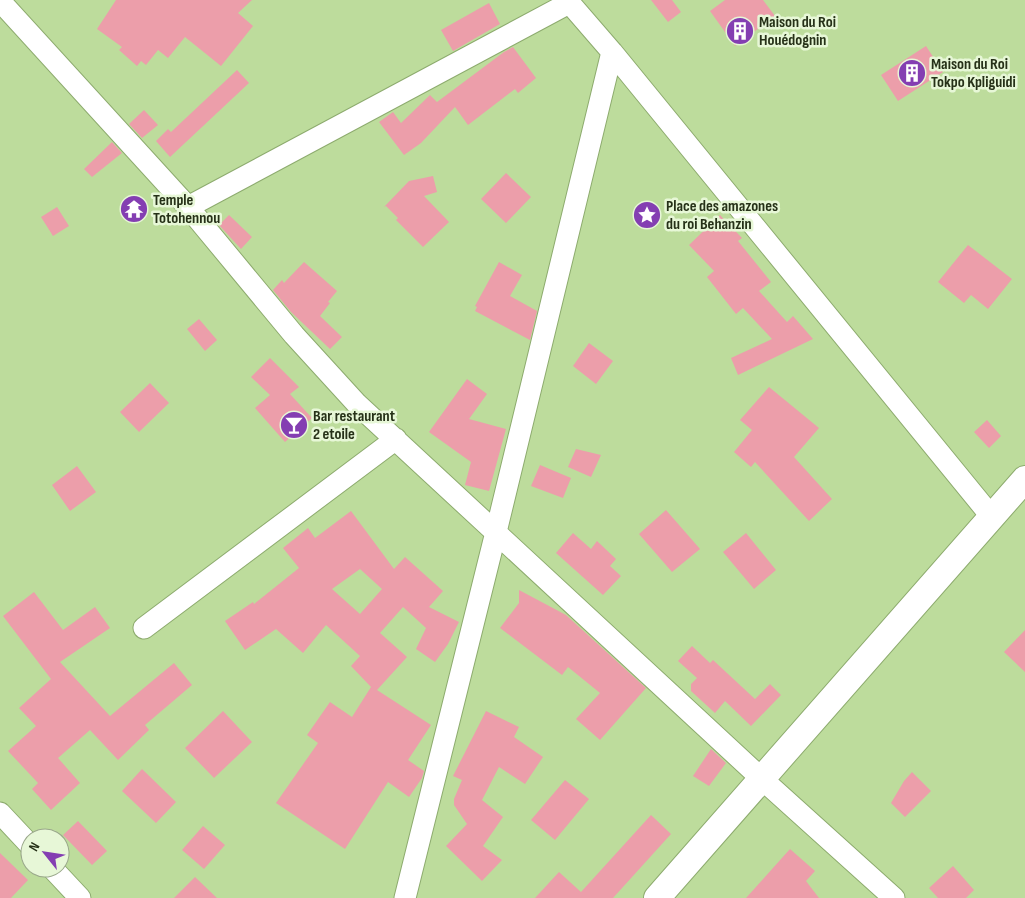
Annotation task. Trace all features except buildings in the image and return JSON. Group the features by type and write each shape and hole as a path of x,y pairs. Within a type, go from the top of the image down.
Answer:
{"street":[{"path":"188,207 568,1 612,52 991,516"},
{"path":"3,10 188,207 294,335 357,404 762,779 894,898"},
{"path":"405,898 612,52"},
{"path":"144,628 396,439"},
{"path":"657,898 1025,478"},
{"path":"0,813 20,834"},
{"path":"61,878 80,898"}],"place":[{"name":"Maison du Roi Houédognin","path":"740,31"},
{"name":"Maison du Roi Tokpo Kpliguidi","path":"912,73"},
{"name":"Temple Totohennou","path":"134,209"},
{"name":"Place des amazones du roi Behanzin","path":"647,215"},
{"name":"Bar restaurant 2 etoile","path":"294,425"}]}
